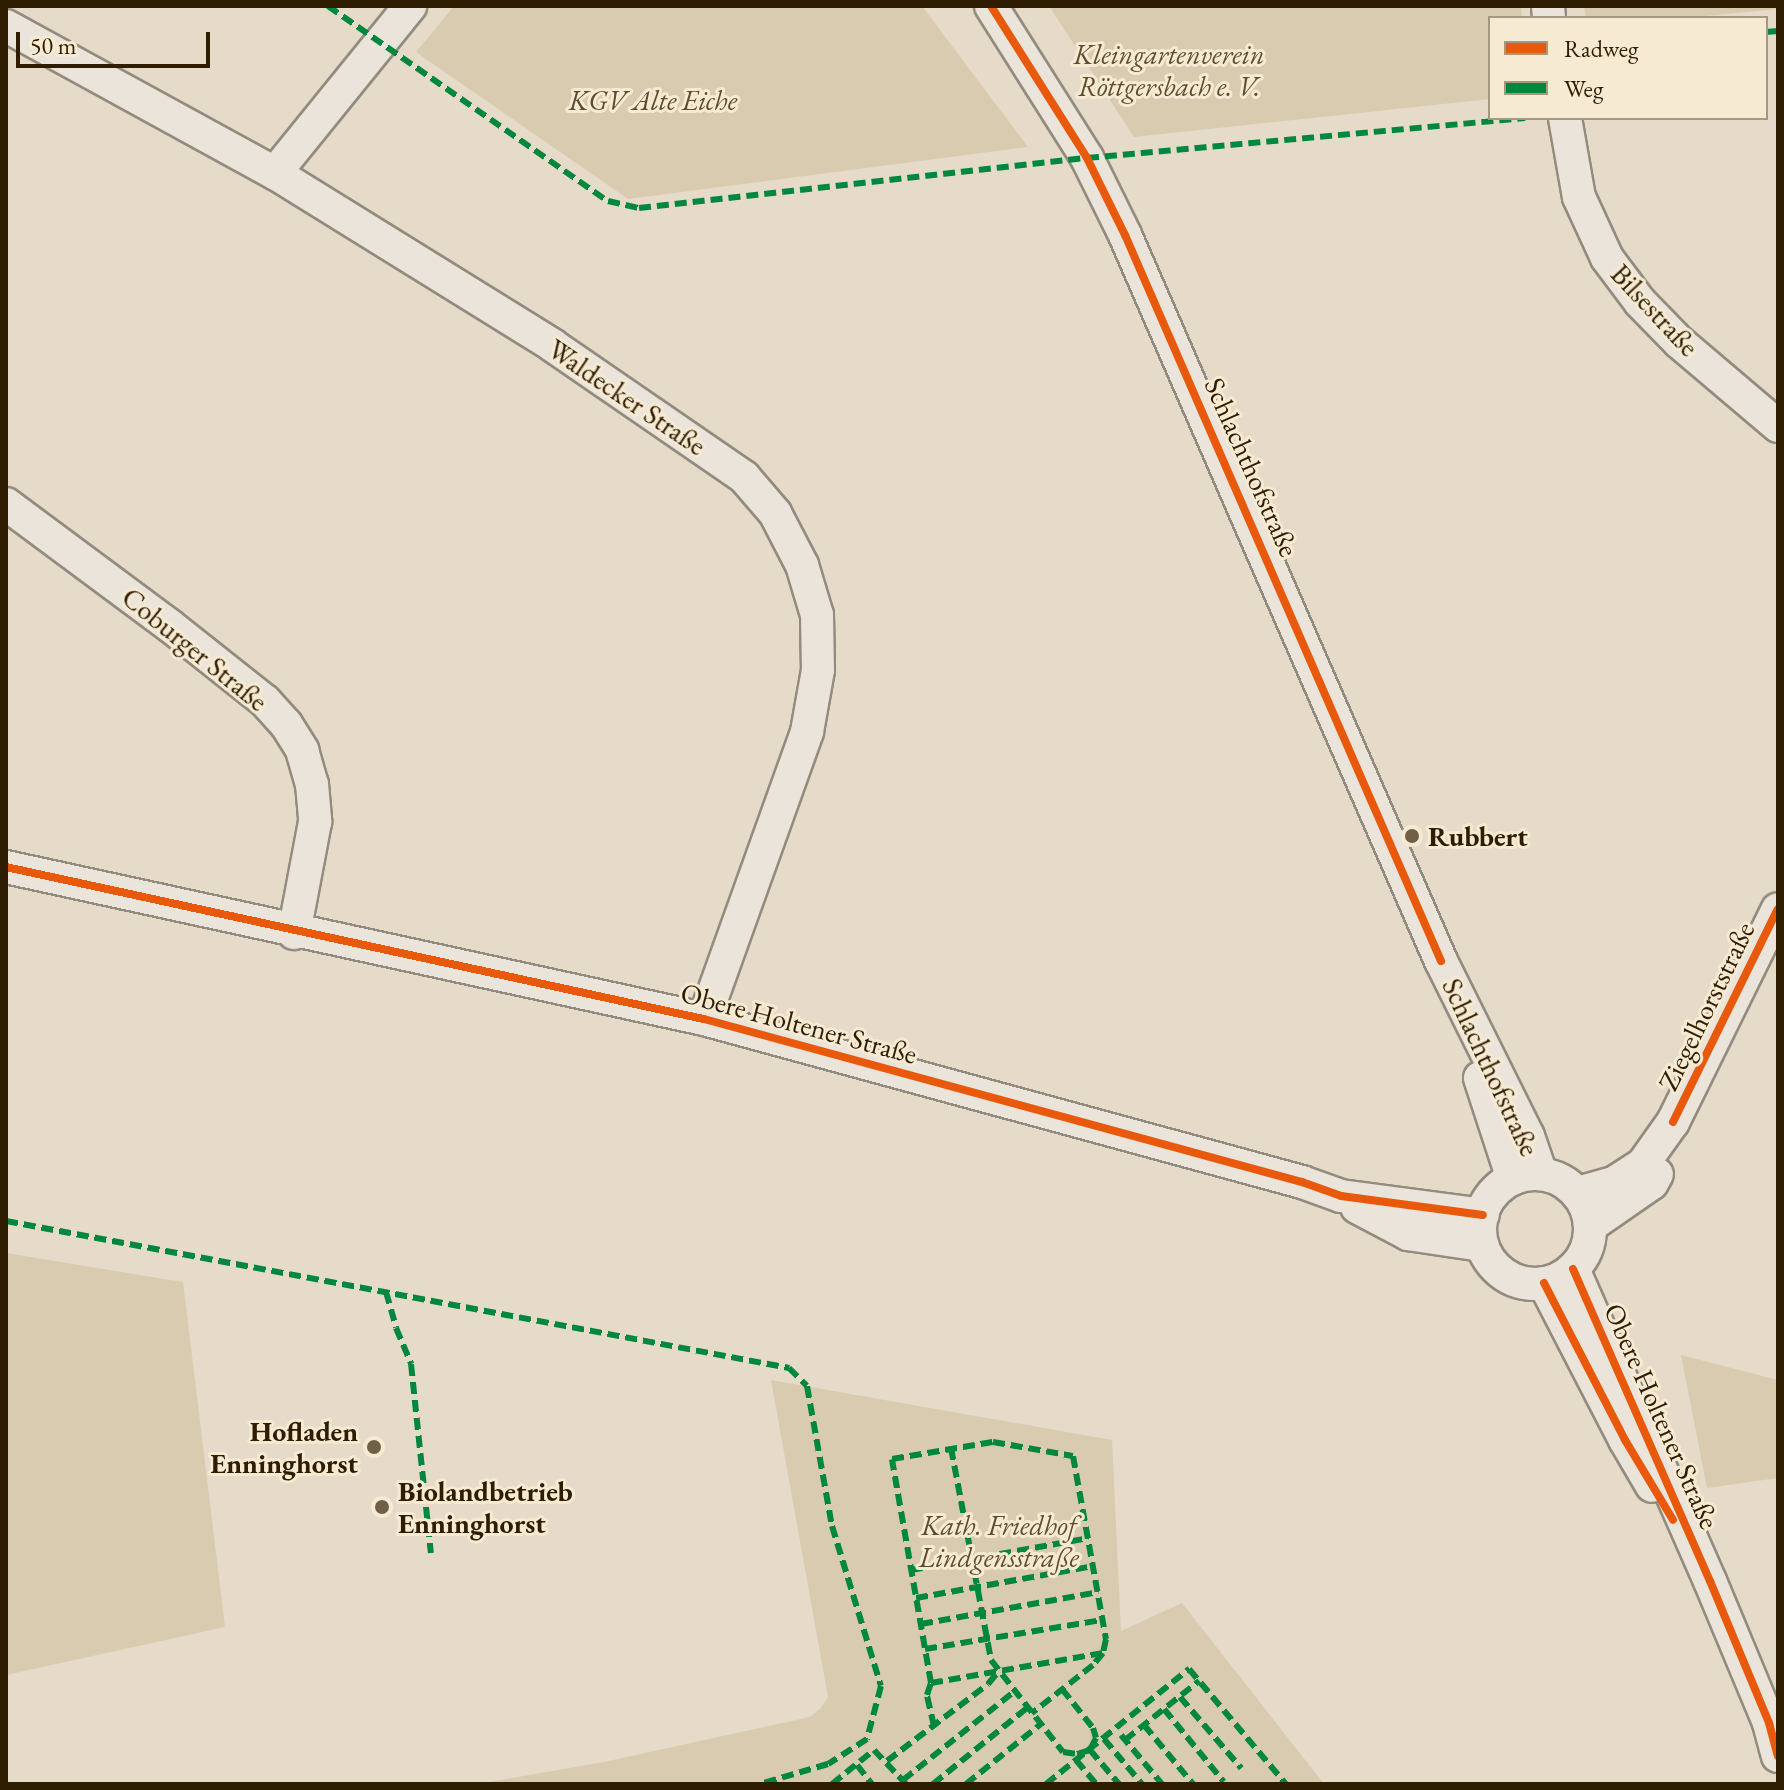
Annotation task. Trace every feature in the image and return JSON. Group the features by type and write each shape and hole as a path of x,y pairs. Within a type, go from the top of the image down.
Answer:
{"street":[{"path":"275,173 410,6"},
{"name":"Schlachthofstraße","path":"991,6 1087,158 1125,235 1441,961 1528,1136 1527,1176"},
{"name":"Waldecker Straße","path":"6,26 275,173 552,345 744,477 775,513 802,565 817,615 818,670 807,732 704,1019"},
{"name":"Bilsestraße","path":"1565,120 1579,197 1607,258 1640,302 1679,342 1778,426"},
{"name":"Coburger Straße","path":"6,504 169,625 265,701 286,724 305,761 312,784 315,822 294,933"},
{"name":"Obere Holtener Straße","path":"6,867 294,933 704,1019 1257,1169 1341,1196 1482,1230"},
{"name":"Ziegelhorststraße","path":"1578,1193 1614,1183 1643,1164 1673,1122 1778,909"},
{"name":"Ziegelhorststraße","path":"1590,1226 1652,1183 1666,1158 1673,1122"},
{"path":"1527,1176 1562,1180 1578,1193 1589,1212 1590,1226 1584,1255 1573,1269 1544,1283 1509,1279 1493,1264 1482,1230 1486,1203 1500,1186 1527,1176"},
{"name":"Obere Holtener Straße","path":"1573,1269 1710,1581 1769,1723 1778,1756"},
{"name":"Obere Holtener Straße","path":"1544,1283 1625,1440 1710,1581"}],"green space":[{"name":"KGV Alte Eiche","path":"454,6 922,6 1028,147 628,199 416,52"},
{"name":"Kleingartenverein Röttgersbach e. V.","path":"1049,6 1521,6 1522,16 1488,16 1488,99 1134,137"},
{"path":"1584,6 1778,6 1778,9 1705,16 1586,16"},
{"path":"6,1253 183,1282 225,1627 6,1675"},
{"path":"1681,1355 1778,1380 1778,1478 1707,1488"},
{"name":"Kath. Friedhof Lindgensstraße","path":"771,1380 1112,1440 1121,1631 1182,1603 1324,1784 477,1784 604,1762 810,1717 821,1708 828,1697"}],"marked path":[{"path":"328,6 608,201 639,208 1087,158 1503,120"},
{"path":"1768,32 1778,31"},
{"path":"6,1221 789,1368 807,1386 832,1526 881,1686 867,1739 828,1764 760,1784"},
{"path":"386,1292 411,1364 431,1553"},
{"path":"934,1726 927,1695 931,1683 892,1459 993,1442 1073,1456 1106,1639 1103,1653 1093,1665 1032,1713"},
{"path":"951,1448 991,1660 1063,1752 1077,1754 1090,1750"},
{"path":"911,1570 1088,1538"},
{"path":"916,1598 1093,1566"},
{"path":"921,1624 1098,1592"},
{"path":"925,1649 1103,1620"},
{"path":"931,1683 1103,1653"},
{"path":"1046,1784 1189,1669 1286,1784"},
{"path":"887,1761 988,1684 999,1671"},
{"path":"1125,1740 1199,1681"},
{"path":"1062,1689 1093,1728 1096,1738 1090,1750 1119,1784"},
{"path":"903,1780 1015,1691"},
{"path":"1180,1697 1241,1768"},
{"path":"933,1784 1028,1707"},
{"path":"1164,1709 1224,1782"},
{"path":"966,1784 1041,1724"},
{"path":"1144,1725 1193,1784"},
{"path":"1121,1735 1162,1784"},
{"path":"1104,1739 1142,1784"},
{"path":"832,1784 874,1750 906,1784"},
{"path":"1076,1760 1096,1784"},
{"path":"857,1765 872,1784"}],"cycle path":[{"path":"991,6 1087,158 1125,235 1441,961"},
{"path":"6,867 704,1019 1302,1182 1341,1196 1483,1215"},
{"path":"1673,1122 1778,909"},
{"path":"1573,1269 1710,1581 1769,1723 1778,1756"},
{"path":"1544,1283 1625,1440 1673,1520"}],"place":[{"name":"Rubbert","path":"1412,836"},
{"name":"Hofladen Enninghorst","path":"374,1447"},
{"name":"Biolandbetrieb Enninghorst","path":"382,1507"}]}
